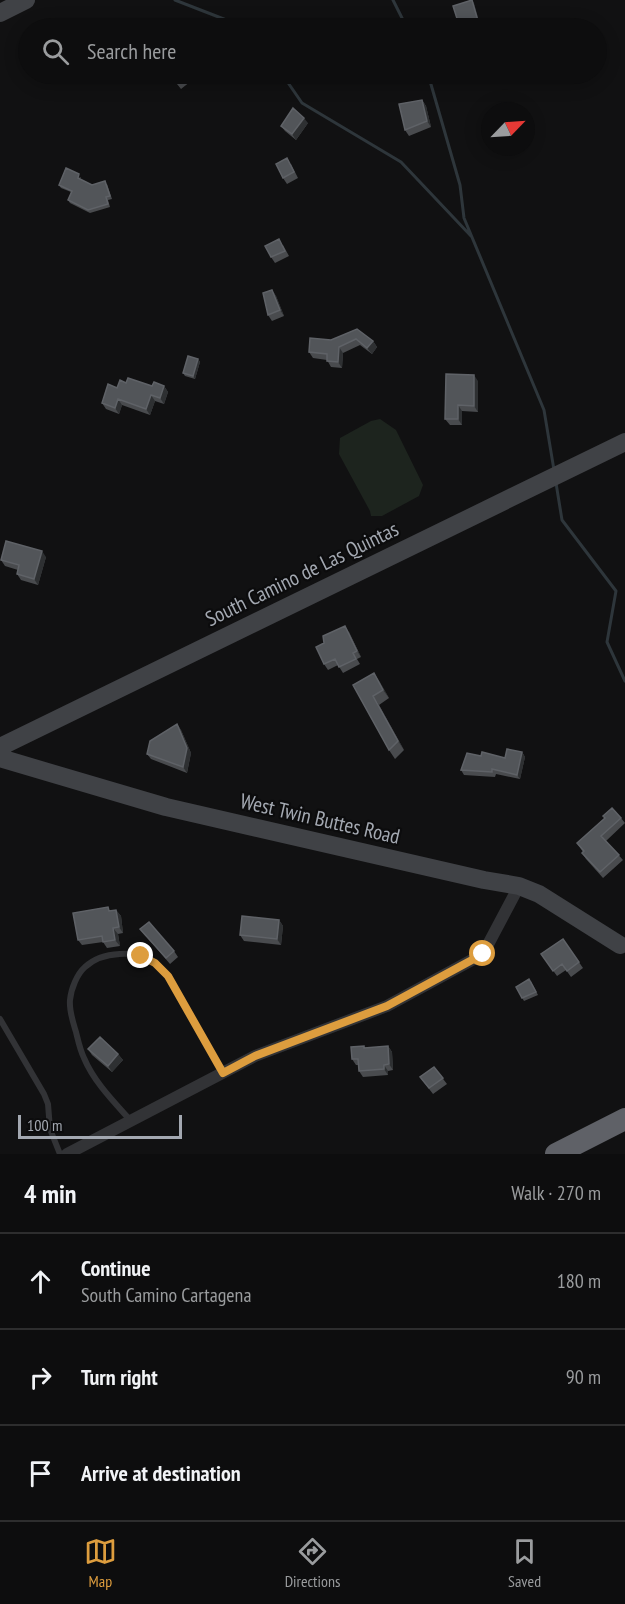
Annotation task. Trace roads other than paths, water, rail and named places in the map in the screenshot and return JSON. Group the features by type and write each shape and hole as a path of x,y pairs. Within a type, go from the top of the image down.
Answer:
{"highway":[{"path":"556,1154 625,1119"}],"street":[{"path":"0,13 26,0"},
{"name":"South Camino de Las Quintas","path":"0,747 625,442"},
{"name":"West Twin Buttes Road","path":"0,758 166,807 519,886 539,894 620,945"},
{"path":"68,1154 255,1056 387,1006 483,954 519,886"}],"lane":[{"path":"131,1121 92,1075 83,1057 71,1018 70,1002 76,980 85,967 96,960 109,955 128,954 141,956 155,963 168,976 223,1073"},
{"path":"0,1018 44,1094 48,1104 50,1129 60,1154"}],"waterway":[{"path":"175,0 221,18"},
{"path":"393,0 402,18"},
{"path":"289,84 302,103 401,162 471,236"},
{"path":"431,84 460,185 464,218 544,410 554,470"},
{"path":"556,483 562,520 616,591 607,642 625,681"}]}
